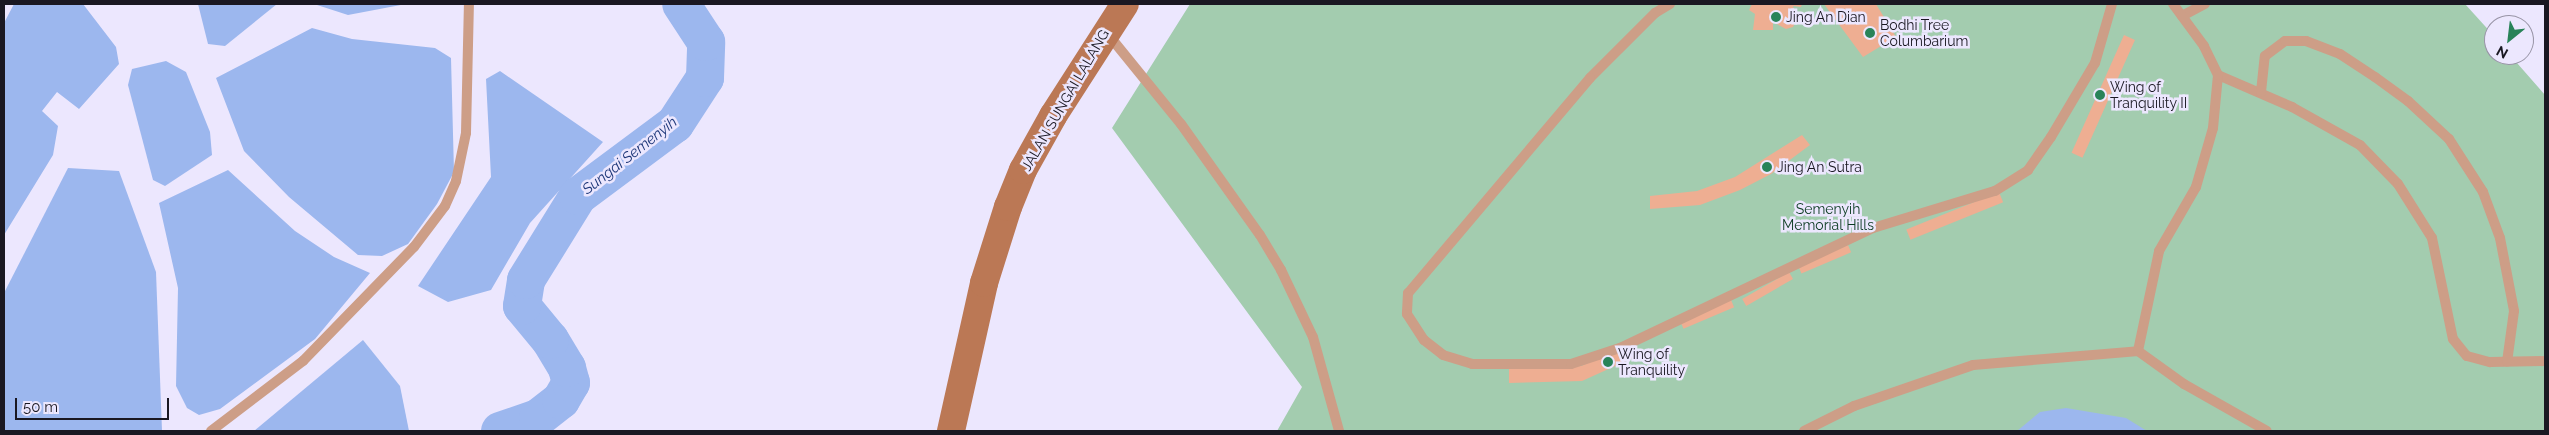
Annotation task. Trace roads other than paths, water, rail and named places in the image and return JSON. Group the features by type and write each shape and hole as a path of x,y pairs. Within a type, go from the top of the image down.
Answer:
{"street":[{"name":"JALAN SUNGAI LALANG","path":"951,431 984,283 1008,207 1023,170 1053,116 1105,31 1125,4"}],"lane":[{"path":"210,431 303,361 414,247 445,206 456,181 466,133 470,4"},
{"path":"1670,4 1654,13 1590,78 1408,293 1406,314 1424,340 1442,355 1472,364 1571,364 1620,348 1873,228 1995,191 2028,170 2051,137 2095,63 2112,4"},
{"path":"2138,350 2159,251 2196,187 2213,128 2218,75 2204,46 2173,4"},
{"path":"2182,16 2205,4"},
{"path":"1105,31 1181,124 1277,263 1313,337 1339,431"},
{"path":"2261,92 2265,56 2285,40 2306,41 2340,54 2375,77 2408,101 2448,139 2483,192 2500,238 2514,311 2511,348 2507,362"},
{"path":"2218,75 2261,92 2360,145 2398,184 2432,238 2453,339 2467,356 2490,362 2545,361"},
{"path":"1804,431 1854,406 1974,365 2138,350 2184,384 2267,431"}],"water":[{"path":"14,4 83,4 116,47 119,64 79,109 57,92 42,111 58,126 53,155 4,235 4,23"},
{"path":"198,4 277,4 225,46 208,44"},
{"path":"314,4 406,4 348,15"},
{"path":"312,28 352,39 435,48 451,58 454,172 437,204 408,244 382,256 358,255 289,197 244,151 216,78"},
{"path":"166,61 186,72 210,132 212,155 165,186 153,180 128,85 132,69"},
{"path":"500,71 603,142 530,223 491,290 448,302 418,286 491,177 486,79"},
{"path":"68,168 119,171 156,272 162,431 4,431 4,293"},
{"path":"228,170 295,231 334,257 370,273 315,339 220,409 199,415 187,408 176,386 178,288 159,203"},
{"path":"363,340 400,386 409,431 254,431"},
{"path":"2066,408 2126,418 2147,431 2017,431 2040,412"}],"waterway":[{"name":"Sungai Semenyih","path":"500,431 538,418 561,400 571,383 567,368 550,340 522,306 526,280 578,196 675,124 705,78 706,42 681,4"}],"place":[{"name":"Jing An Dian","path":"1776,17"},
{"name":"Bodhi Tree Columbarium","path":"1870,33"},
{"name":"Wing of Tranquility II","path":"2100,95"},
{"name":"Jing An Sutra","path":"1767,167"},
{"name":"Wing of Tranquility","path":"1608,362"}],"park label":[{"name":"Semenyih Memorial Hills","path":"1828,217"}]}
